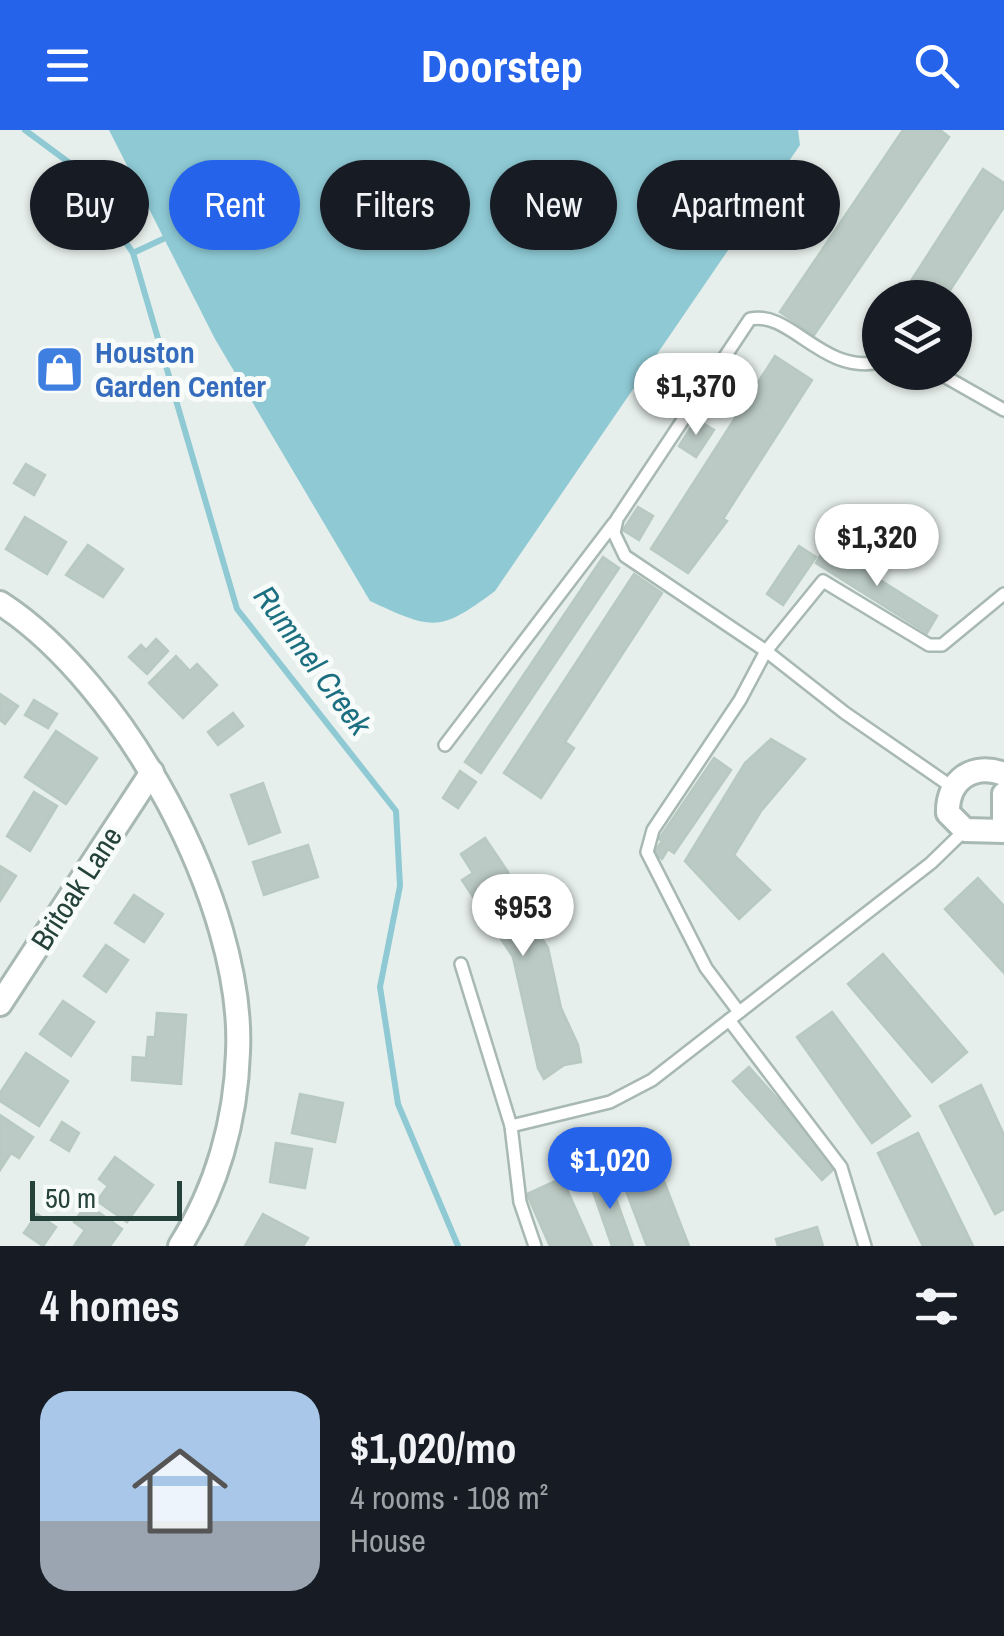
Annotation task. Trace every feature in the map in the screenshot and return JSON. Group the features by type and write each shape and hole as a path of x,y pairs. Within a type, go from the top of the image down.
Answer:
{"street":[{"path":"0,603 88,684 152,772 178,820 218,920 232,986 239,1048 226,1136 215,1178 180,1246"},
{"path":"1004,774 990,769 973,771 952,787 948,813 964,830 1004,831"},
{"name":"Britoak Lane","path":"0,1004 152,772"},
{"path":"1004,794 1004,822"}],"lane":[{"path":"445,745 617,519 750,319 762,316 777,323 842,363 862,362"},
{"path":"969,390 1004,410"},
{"path":"617,519 614,533 625,556 766,651 844,713 952,787"},
{"path":"865,1246 841,1167 734,1016 647,852 654,830 740,700 766,651 823,581 929,644 942,645 1004,594"},
{"path":"511,1126 610,1102 652,1080 931,863 964,830"},
{"path":"461,964 511,1126 520,1202 534,1246"}],"water":[{"path":"109,130 798,130 800,145 790,160 637,160 637,250 728,250 495,591 461,614 435,623 408,618 370,601 215,339 170,250 300,250 300,160 169,160 169,248 149,209 149,160 124,160"}],"building":[{"path":"903,130 940,130 949,137 814,335 780,312 822,250 840,250 840,223"},
{"path":"983,169 1004,183 1004,207 957,280 912,280"},
{"path":"775,356 812,380 723,519 727,521 688,573 651,549"},
{"path":"696,419 714,430 696,457 679,446"},
{"path":"26,464 45,475 34,495 14,483"},
{"path":"638,507 653,516 639,540 623,530"},
{"path":"25,517 66,542 47,574 6,549"},
{"path":"88,545 123,569 103,597 66,575"},
{"path":"799,546 816,557 783,605 767,594"},
{"path":"826,546 937,616 927,633 816,563"},
{"path":"603,557 619,568 481,773 465,762"},
{"path":"634,574 662,593 565,742 574,748 541,798 504,773"},
{"path":"156,639 168,651 147,674 129,657 141,645 146,650"},
{"path":"176,656 190,671 197,664 217,685 183,718 149,683"},
{"path":"0,694 18,706 5,724 0,720"},
{"path":"34,700 57,714 48,728 25,715"},
{"path":"233,713 243,726 218,745 208,732"},
{"path":"56,731 97,758 66,804 25,777"},
{"path":"771,739 805,759 761,811 734,855 770,890 739,919 685,861 745,763"},
{"path":"714,758 731,770 674,853 668,849 662,859 654,853 662,841 659,839"},
{"path":"460,771 476,782 458,808 443,798"},
{"path":"263,783 280,832 249,844 231,795"},
{"path":"34,792 57,806 30,851 7,836"},
{"path":"485,838 508,872 513,894 548,948 561,1008 578,1045 581,1062 564,1065 544,1079 538,1068 513,957 462,880 473,873 461,854"},
{"path":"308,845 318,877 264,895 253,862"},
{"path":"0,866 16,876 0,901"},
{"path":"978,878 1004,906 1004,973 945,909"},
{"path":"134,895 163,914 144,942 115,923"},
{"path":"106,945 128,960 106,992 84,976"},
{"path":"883,954 967,1052 932,1082 848,984"},
{"path":"63,1001 94,1022 71,1056 40,1034"},
{"path":"832,1012 910,1116 872,1143 797,1037"},
{"path":"157,1013 186,1015 181,1084 132,1080 133,1057 146,1058 148,1037 155,1037"},
{"path":"26,1053 68,1081 39,1126 0,1101 0,1093"},
{"path":"749,1067 837,1166 822,1180 733,1081"},
{"path":"981,1085 1004,1135 1004,1209 995,1214 940,1106"},
{"path":"300,1094 343,1103 335,1142 292,1133"},
{"path":"0,1115 33,1137 19,1158 11,1153 0,1170"},
{"path":"62,1122 79,1133 69,1151 51,1140"},
{"path":"918,1133 973,1246 923,1246 878,1153"},
{"path":"648,1140 689,1246 647,1246 612,1154"},
{"path":"276,1143 312,1149 305,1188 270,1182"},
{"path":"115,1157 153,1185 127,1222 97,1201 108,1186 99,1179"},
{"path":"607,1174 633,1246 612,1246 589,1180"},
{"path":"562,1178 592,1246 550,1246 527,1194"},
{"path":"87,1204 122,1229 110,1246 74,1246 85,1230 74,1222"},
{"path":"37,1214 56,1227 43,1246 24,1233"},
{"path":"263,1214 308,1238 303,1246 245,1246"},
{"path":"817,1227 823,1246 778,1246 776,1239"}],"waterway":[{"name":"Rummel Creek","path":"25,130 75,167 133,253 237,609 396,811 400,886 380,987 398,1104 458,1246"},
{"path":"133,253 163,239"}],"place":[{"name":"Houston Garden Center","path":"60,369"}]}
